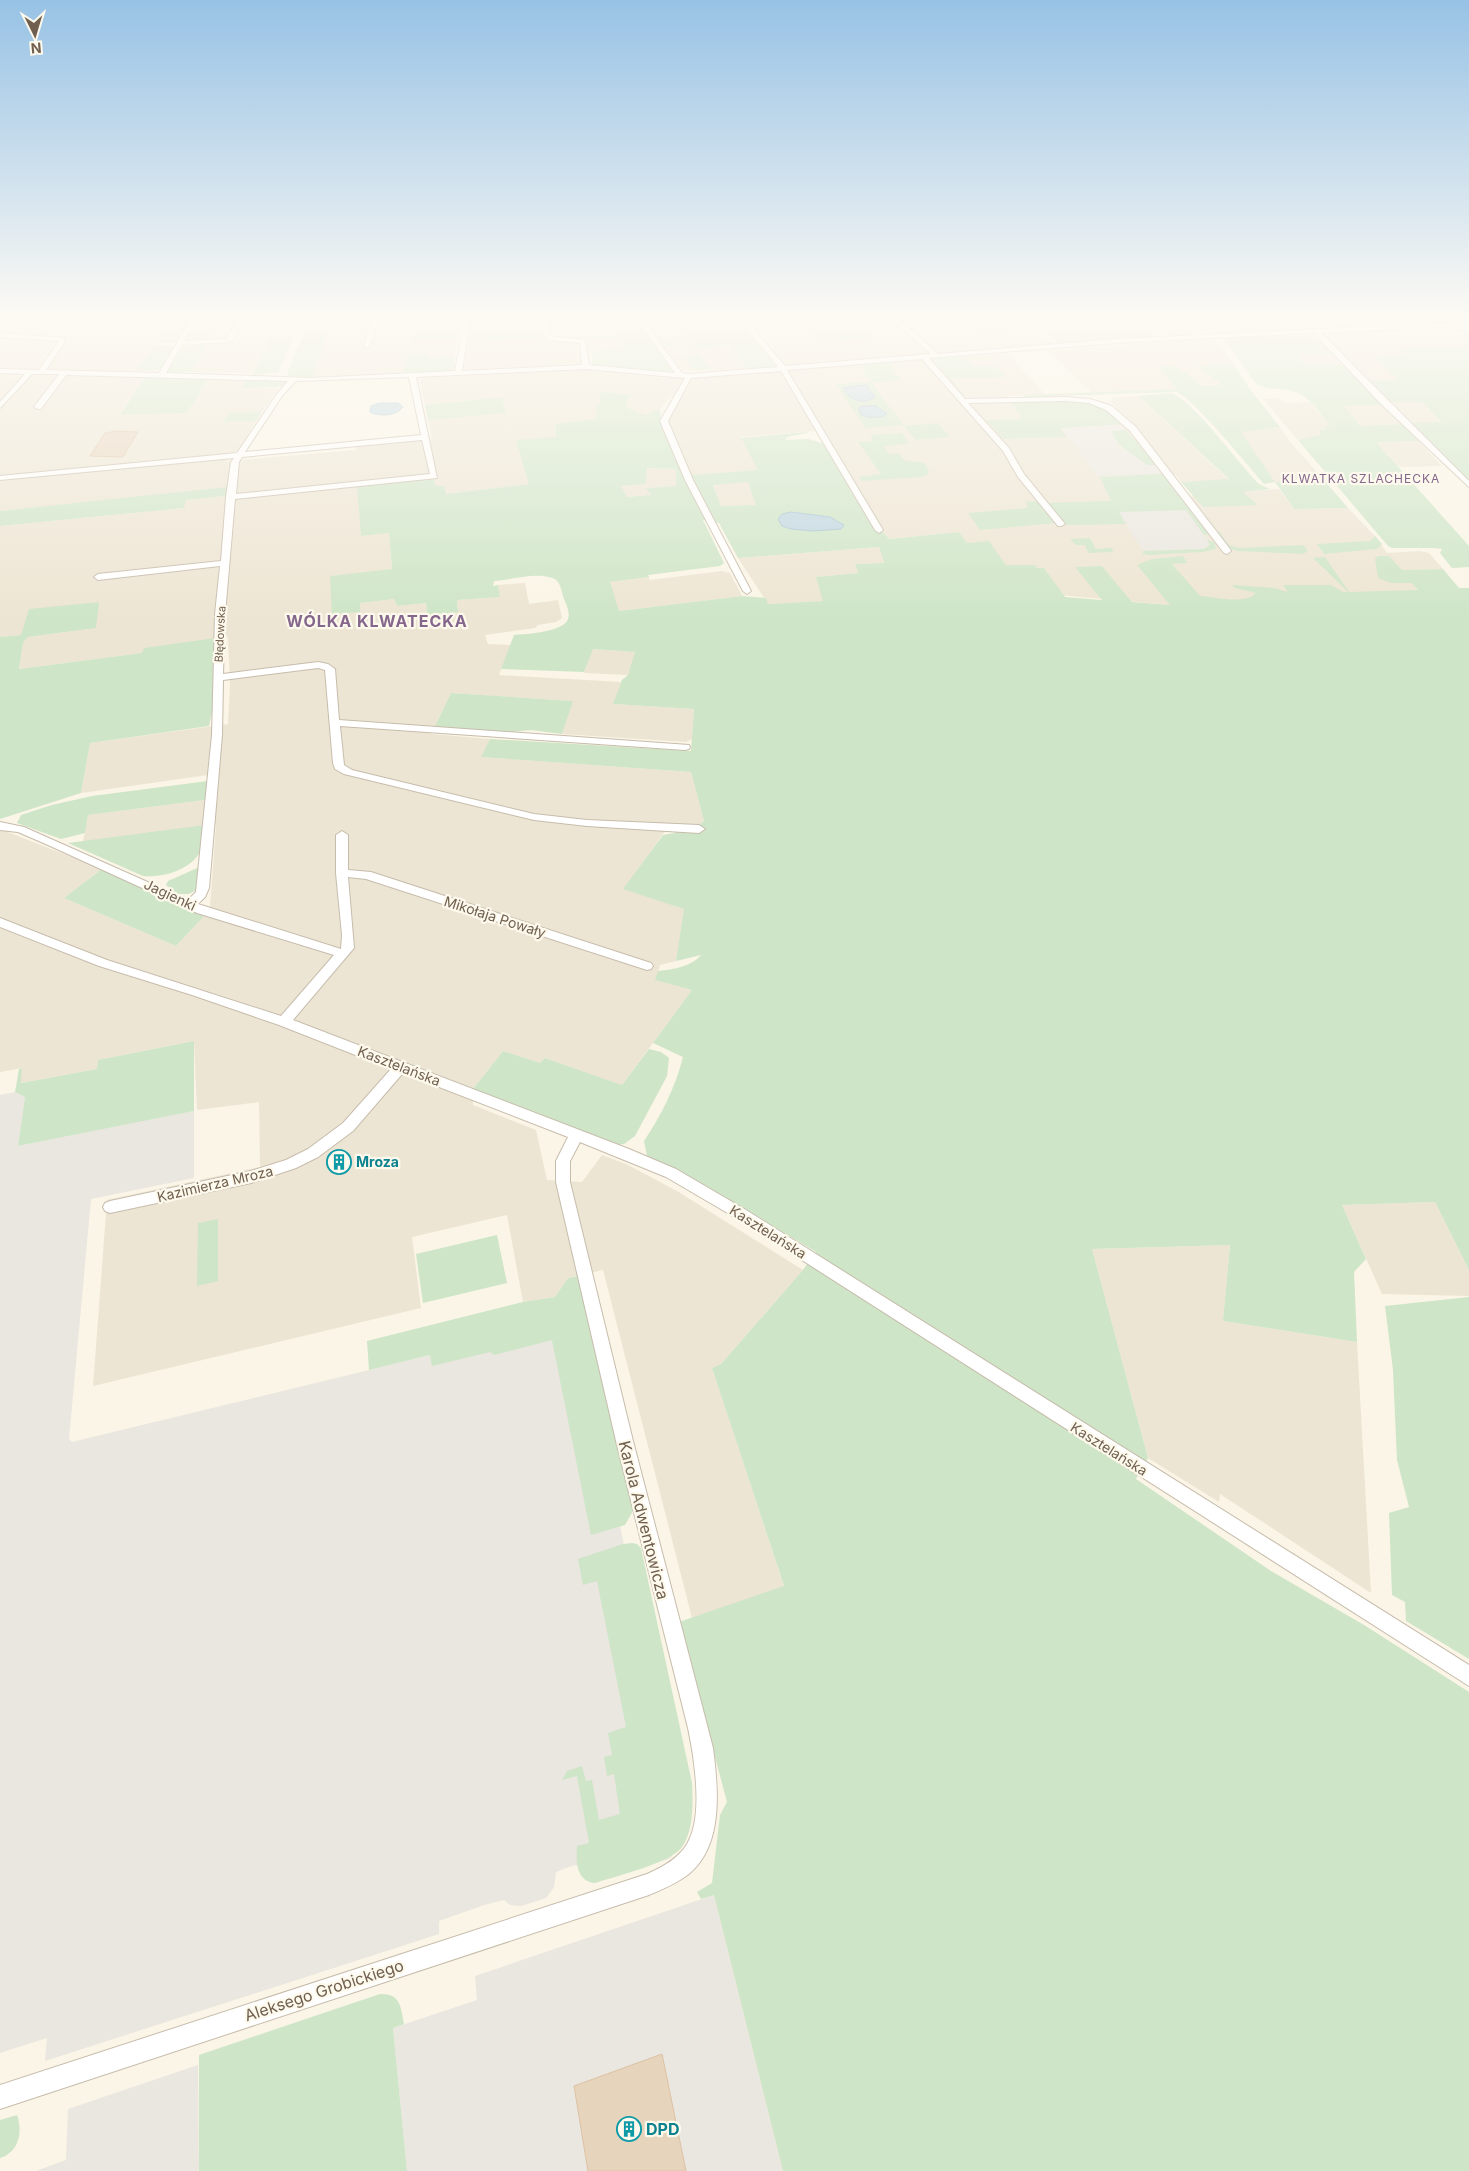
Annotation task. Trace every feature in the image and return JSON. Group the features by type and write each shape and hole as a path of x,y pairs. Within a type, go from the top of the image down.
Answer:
{"street":[{"name":"Błędowska","path":"190,905 201,894 203,888 216,735 224,562 235,462 264,418"},
{"path":"230,497 434,476 422,418"},
{"path":"665,418 664,421 689,480 747,591"},
{"path":"812,418 879,530"},
{"path":"977,418 1006,450 1021,475 1061,524"},
{"path":"1121,418 1133,429 1227,551"},
{"path":"1401,418 1469,484"},
{"path":"0,478 426,437"},
{"path":"98,577 224,562"},
{"path":"218,678 325,666 332,672 338,767 348,772 534,817 587,823 699,829"},
{"path":"335,723 685,747"},
{"name":"Jagienki","path":"0,826 13,827 28,832 212,914 344,954"},
{"path":"284,1022 348,948 342,873 342,835"},
{"name":"Mikołaja Powały","path":"342,873 367,875 647,966"},
{"name":"Kasztelańska","path":"0,922 103,963 197,992 284,1022 401,1066 642,1160 699,1188 1469,1676"},
{"name":"Kazimierza Mroza","path":"110,1207 251,1178 291,1164 318,1149 348,1127 401,1066"},
{"name":"Karola Adwentowicza","path":"577,1134 563,1161 563,1182 621,1430 694,1710 706,1765 706,1812 697,1850 679,1870 649,1884"},
{"name":"Aleksego Grobickiego","path":"0,2097 649,1884"}],"shaded area":[{"path":"0,418 225,418 223,422 256,421 239,450 228,455 227,461 355,450 356,447 432,439 428,420 444,418 596,418 555,424 556,437 530,484 446,494 362,536 389,533 392,570 331,576 360,612 359,603 394,599 397,606 426,603 427,615 458,612 457,600 500,597 498,585 525,583 529,604 558,600 562,618 556,622 538,625 535,628 485,635 488,644 511,645 499,675 621,682 614,704 694,709 692,739 686,742 562,734 572,701 451,693 431,734 490,739 482,757 691,772 704,821 698,826 670,824 624,889 685,909 676,961 660,965 656,980 692,990 622,1085 545,1058 540,1063 503,1051 473,1089 473,1105 536,1130 547,1180 582,1182 602,1155 626,1164 677,1191 803,1270 721,1364 712,1368 784,1587 692,1618 603,1270 568,1278 555,1297 523,1302 507,1215 412,1237 421,1308 93,1386 107,1200 260,1167 259,1102 197,1110 194,1041 98,1060 97,1069 20,1083 22,1068 0,1072 0,829 102,869 64,898 176,946 210,907 216,825 83,842 88,815 205,800 208,775 81,793 90,743 228,724 230,685 228,637 143,653 19,669 23,643 28,637 96,628 0,637 0,526 183,508 186,500 225,496 227,488 0,511"},
{"path":"668,418 1023,418 987,421 1133,423 1128,418 1163,418 1229,480 1181,482 1176,475 1101,477 1111,501 1120,510 1185,507 1193,495 1279,489 1294,509 1348,508 1375,536 1387,553 1420,551 1429,553 1443,569 1402,570 1418,590 1170,605 1025,592 984,569 959,532 889,539 882,531 875,531 817,431 741,437 759,470 692,475 667,421"},
{"path":"1279,418 1324,418 1330,425 1328,429 1318,430 1321,434 1298,440"},
{"path":"1353,418 1397,418 1403,424 1360,426"},
{"path":"1407,418 1437,418 1441,423 1414,423"},
{"path":"1124,424 1126,430 1117,430 1129,453 1140,458 1147,465 1156,465 1161,474 1097,477 1075,445 1059,428"},
{"path":"1280,427 1288,439 1324,480 1275,482 1240,431"},
{"path":"1418,441 1442,466 1399,467 1375,442"},
{"path":"647,468 676,469 676,486 646,488 652,495 627,497 621,486 646,484"},
{"path":"748,482 757,505 721,506 713,484"},
{"path":"1186,510 1211,545 1204,549 1143,551 1118,512"},
{"path":"879,547 884,563 855,564 858,573 816,577 824,601 768,604 738,558"},
{"path":"722,571 730,573 742,596 619,611 609,582 649,577 650,580"},
{"path":"592,649 636,652 628,675 584,673"},
{"path":"15,1092 25,1097 18,1146 194,1111 194,1178 91,1199 69,1439 72,1442 563,1323 577,1333 622,1535 681,1830 671,1858 595,1883 576,1865 566,1868 556,1872 554,1887 546,1898 521,1906 510,1905 504,1900 484,1905 439,1921 439,1934 45,2061 47,2038 0,2053 0,1095"},
{"path":"1435,1202 1469,1270 1469,1296 1382,1294 1342,1205"},
{"path":"1230,1245 1223,1321 1357,1342 1371,1593 1220,1494 1219,1502 1148,1458 1092,1249"},
{"name":"DPD","path":"714,1895 783,2171 407,2171 393,2028 477,2000 475,1976"},
{"path":"198,2065 199,2171 36,2171 66,2160 68,2109"}],"green space":[{"path":"225,418 258,418 256,421 223,422"},
{"path":"428,418 447,418 428,420"},
{"path":"661,418 661,424 671,443 678,443 692,475 758,470 741,438 807,432 787,437 785,440 808,439 825,444 875,531 882,531 889,539 959,532 967,543 989,541 1006,565 1036,565 1037,568 1044,568 1065,597 1102,600 1075,567 1102,566 1132,602 1170,605 1137,565 1152,559 1183,556 1187,563 1172,564 1200,596 1221,599 1245,599 1256,593 1235,588 1232,585 1274,588 1288,592 1283,585 1331,585 1343,592 1348,592 1313,558 1325,557 1349,592 1418,590 1412,583 1391,583 1378,578 1375,559 1378,556 1389,556 1402,570 1443,569 1459,588 1469,588 1469,1270 1435,1202 1342,1205 1366,1259 1354,1272 1357,1342 1223,1321 1230,1245 1092,1249 1148,1458 1136,1479 1271,1571 1364,1625 1469,1692 1469,2171 783,2171 714,1895 701,1899 697,1892 712,1883 720,1815 727,1802 679,1622 784,1586 712,1368 721,1364 803,1270 816,1252 711,1189 647,1156 644,1141 657,1121 667,1100 683,1057 653,1043 692,990 655,980 658,971 687,965 701,955 676,961 684,909 623,889 663,835 675,833 680,825 698,826 704,821 691,772 481,757 490,739 691,751 694,709 613,704 622,680 628,675 635,652 593,649 584,672 501,669 514,635 553,630 565,623 569,617 560,585 555,579 545,576 494,581 493,586 498,585 500,597 457,600 458,612 427,615 426,603 397,606 394,599 360,603 360,612 332,614 330,576 392,569 389,533 361,536 357,486 432,477 436,486 444,486 446,494 529,484 516,440 556,437 555,424 596,419","holes":["647,468 676,469 676,486 646,488 651,495 627,497 621,486 646,484","748,482 756,505 721,506 713,485","703,520 719,523 738,558 879,547 884,563 855,564 858,573 816,577 823,601 768,604 766,598 742,596 619,611 610,582 720,566 724,563"]},
{"path":"858,418 898,418 903,425 865,428"},
{"path":"1118,418 1124,424 1060,428 1067,437 1003,439 986,420"},
{"path":"1163,418 1201,418 1250,475 1259,484 1270,489 1243,492 1258,505 1203,507 1181,482 1229,479"},
{"path":"1207,418 1273,418 1280,427 1241,432 1275,482 1264,484"},
{"path":"1325,418 1354,418 1360,426 1403,424 1418,441 1376,442 1469,546 1469,567 1452,568 1440,553 1442,549 1392,548 1388,546 1298,440 1321,434 1318,430 1327,429 1325,426 1330,425"},
{"path":"1437,418 1469,418 1469,482 1408,423 1441,422"},
{"path":"938,423 950,437 915,440 904,426"},
{"path":"1126,430 1156,465 1147,465 1122,447 1112,431"},
{"path":"902,433 909,443 884,447 889,454 899,453 904,460 924,463 929,471 927,475 922,477 861,481 859,477 881,474 858,442 874,441 870,435"},
{"path":"1161,474 1166,476 1209,534 1204,535 1186,510 1119,512 1126,524 1067,525 1047,503 1111,501 1100,477"},
{"path":"1324,480 1348,508 1294,509 1275,482"},
{"path":"227,487 225,496 186,500 184,508 0,526 0,511"},
{"path":"1037,501 1055,523 980,530 968,513 1028,508 1026,502"},
{"path":"1215,531 1219,531 1229,545 1240,548 1303,545 1308,551 1303,554 1237,551 1227,547"},
{"path":"1375,536 1382,544 1377,549 1324,554 1317,544 1370,541"},
{"path":"1090,538 1096,549 1112,548 1113,552 1088,553 1085,545 1076,545 1070,539"},
{"path":"1207,539 1215,543 1216,549 1203,552 1143,554 1143,551 1204,549 1210,545"},
{"path":"99,602 96,628 28,637 23,643 19,669 142,653 144,648 215,638 215,699 209,726 90,743 81,793 0,819 0,637 21,635 29,609"},
{"path":"451,693 573,701 562,734 531,730 500,733 434,728"},
{"path":"208,781 205,800 88,815 85,833 61,839 17,823 21,815 52,805 92,796"},
{"path":"205,825 203,845 194,860 178,870 160,875 143,876 68,843"},
{"path":"202,866 200,888 189,894 178,894 166,885 168,881"},
{"path":"102,869 194,912 205,915 176,946 64,898"},
{"path":"194,1041 194,1111 18,1146 25,1097 15,1092 19,1069 22,1068 21,1083 97,1069 98,1060"},
{"path":"649,1049 661,1052 669,1058 667,1076 635,1136 624,1144 614,1145 473,1089 503,1051 540,1063 545,1058 622,1085"},
{"path":"218,1219 218,1281 197,1286 198,1223"},
{"path":"497,1235 507,1283 423,1303 416,1254"},
{"path":"578,1276 634,1509 625,1525 591,1535 552,1340 494,1355 490,1352 432,1366 430,1355 369,1370 367,1341 523,1302 555,1297 568,1278"},
{"path":"1469,1297 1469,1659 1406,1621 1405,1602 1392,1595 1389,1513 1409,1507 1397,1460 1393,1370 1385,1306"},
{"path":"623,1544 637,1544 641,1548 692,1783 692,1816 686,1840 676,1853 655,1864 595,1883 584,1879 578,1870 577,1846 589,1843 577,1776 562,1780 567,1771 582,1766 586,1781 592,1780 599,1820 620,1814 614,1774 607,1776 604,1757 612,1755 608,1733 626,1727 597,1581 583,1585 578,1559"},
{"path":"380,1994 387,1994 396,1999 401,2007 404,2024 393,2028 407,2171 199,2171 199,2055"},
{"path":"17,2115 20,2128 18,2141 12,2151 0,2158 0,2120"}],"water":[{"path":"791,512 830,517 844,525 841,529 813,531 791,529 782,526 778,519 782,514"}],"building":[{"path":"117,431 138,432 123,457 90,456 105,433"},
{"name":"DPD","path":"662,2054 686,2171 588,2171 574,2086"}],"place":[{"name":"Mroza","path":"339,1162"},
{"name":"DPD","path":"629,2129"}],"district":[{"name":"KLWATKA SZLACHECKA","path":"1361,479"},
{"name":"WÓLKA KLWATECKA","path":"377,621"}]}
